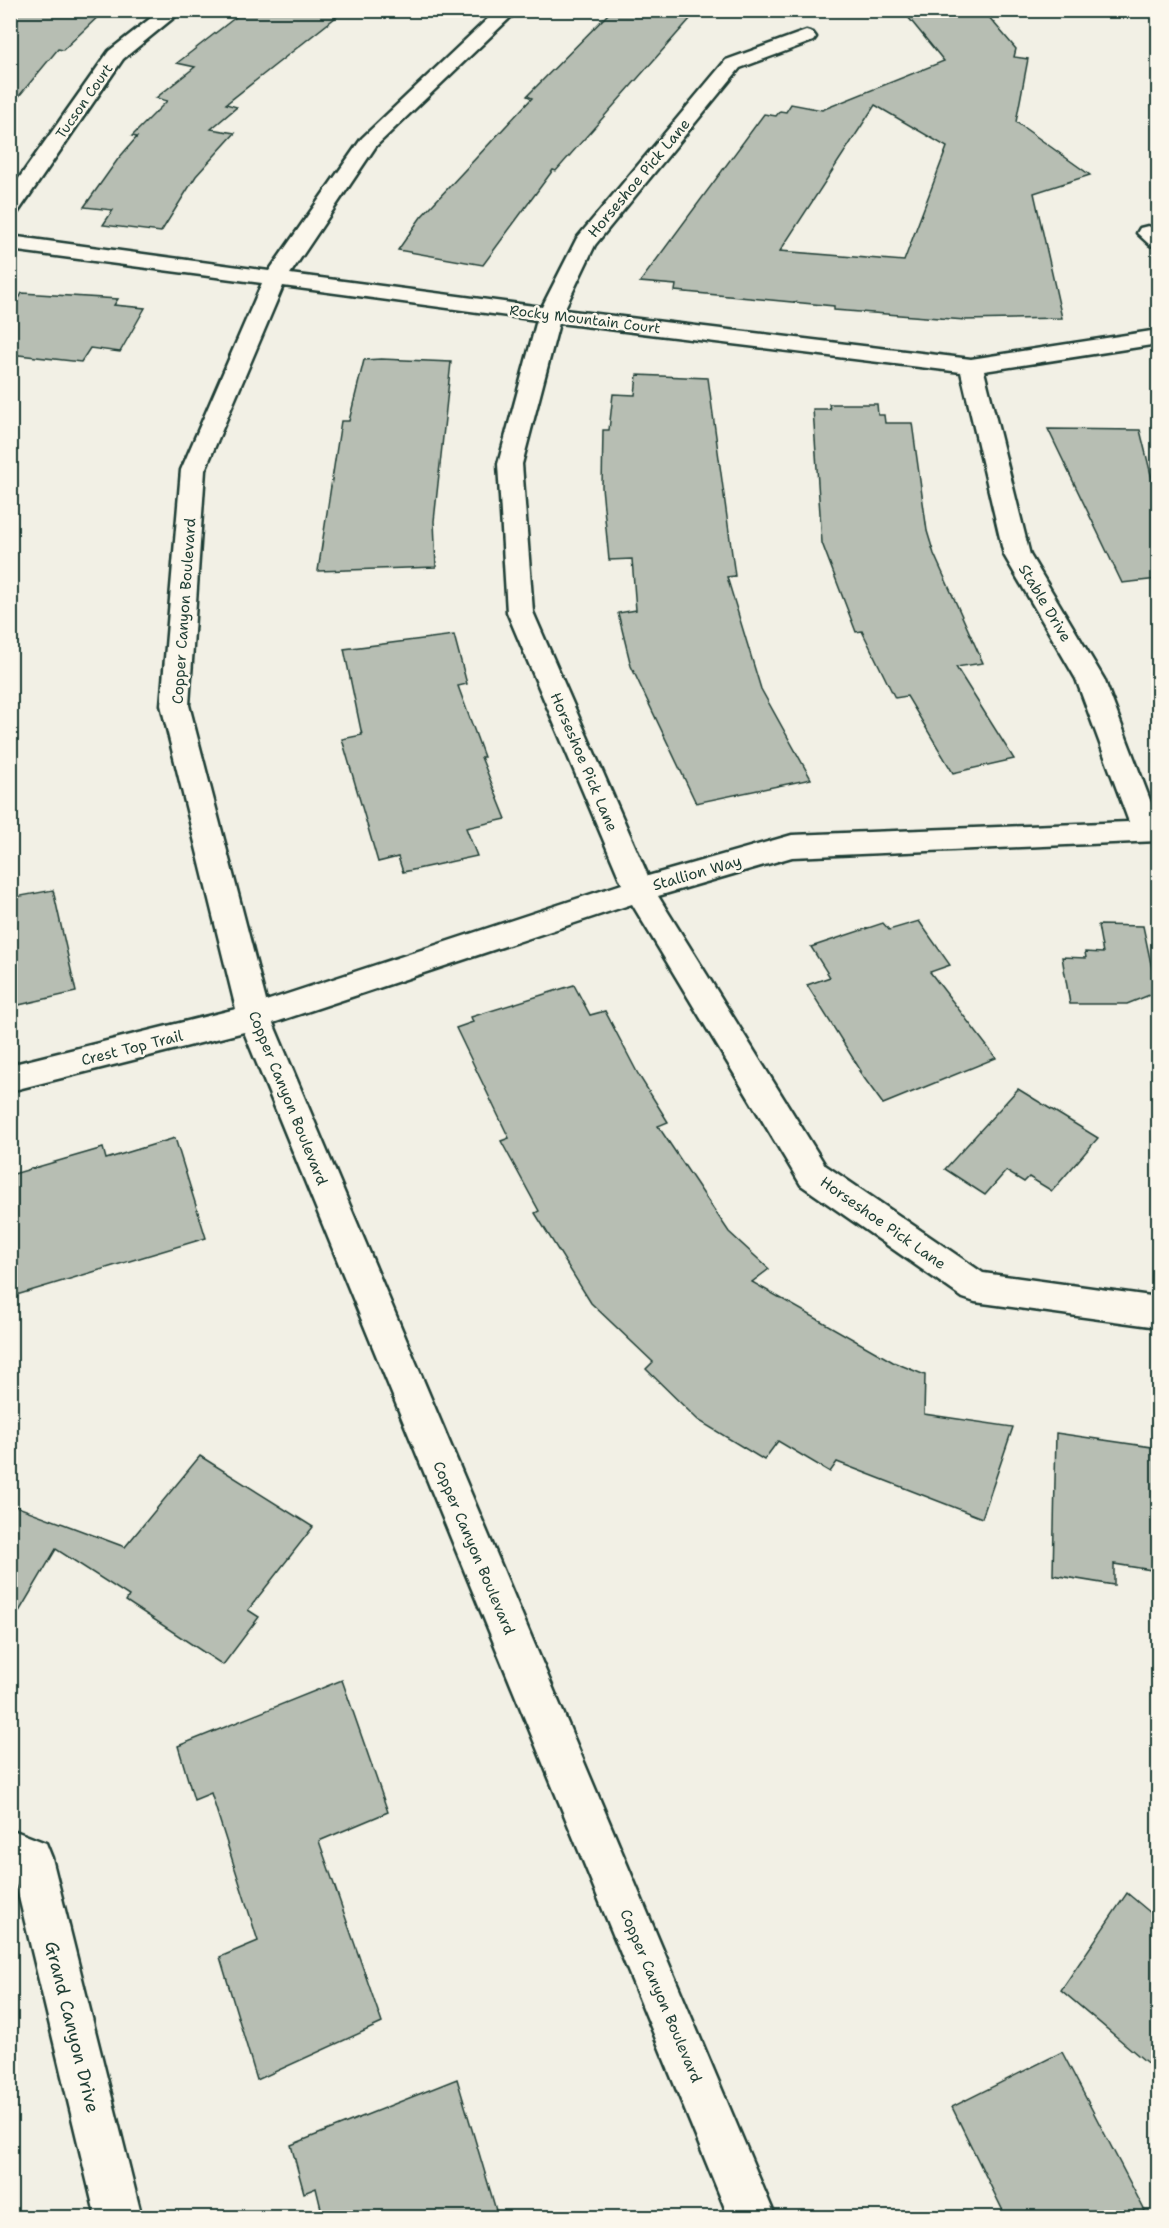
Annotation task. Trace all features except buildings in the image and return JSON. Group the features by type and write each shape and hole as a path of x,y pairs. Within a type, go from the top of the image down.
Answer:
{"street":[{"name":"Tucson Court","path":"10,207 116,55 174,10"},
{"name":"Copper Canyon Boulevard","path":"508,10 369,142 276,277 193,470 176,705 254,1017 753,2217"},
{"name":"Horseshoe Pick Lane","path":"806,37 733,64 585,243 550,315 510,464 520,612 639,890 813,1175 975,1287 1158,1312"},
{"name":"Rocky Mountain Court","path":"10,243 550,315 971,366 1158,337"},
{"name":"Stable Drive","path":"971,366 1017,555 1090,679 1153,831"},
{"name":"Stallion Way","path":"254,1017 639,890 792,846 1153,831"},
{"name":"Crest Top Trail","path":"10,1078 254,1017"},
{"name":"Grand Canyon Drive","path":"10,1850 31,1858 119,2217"}]}
